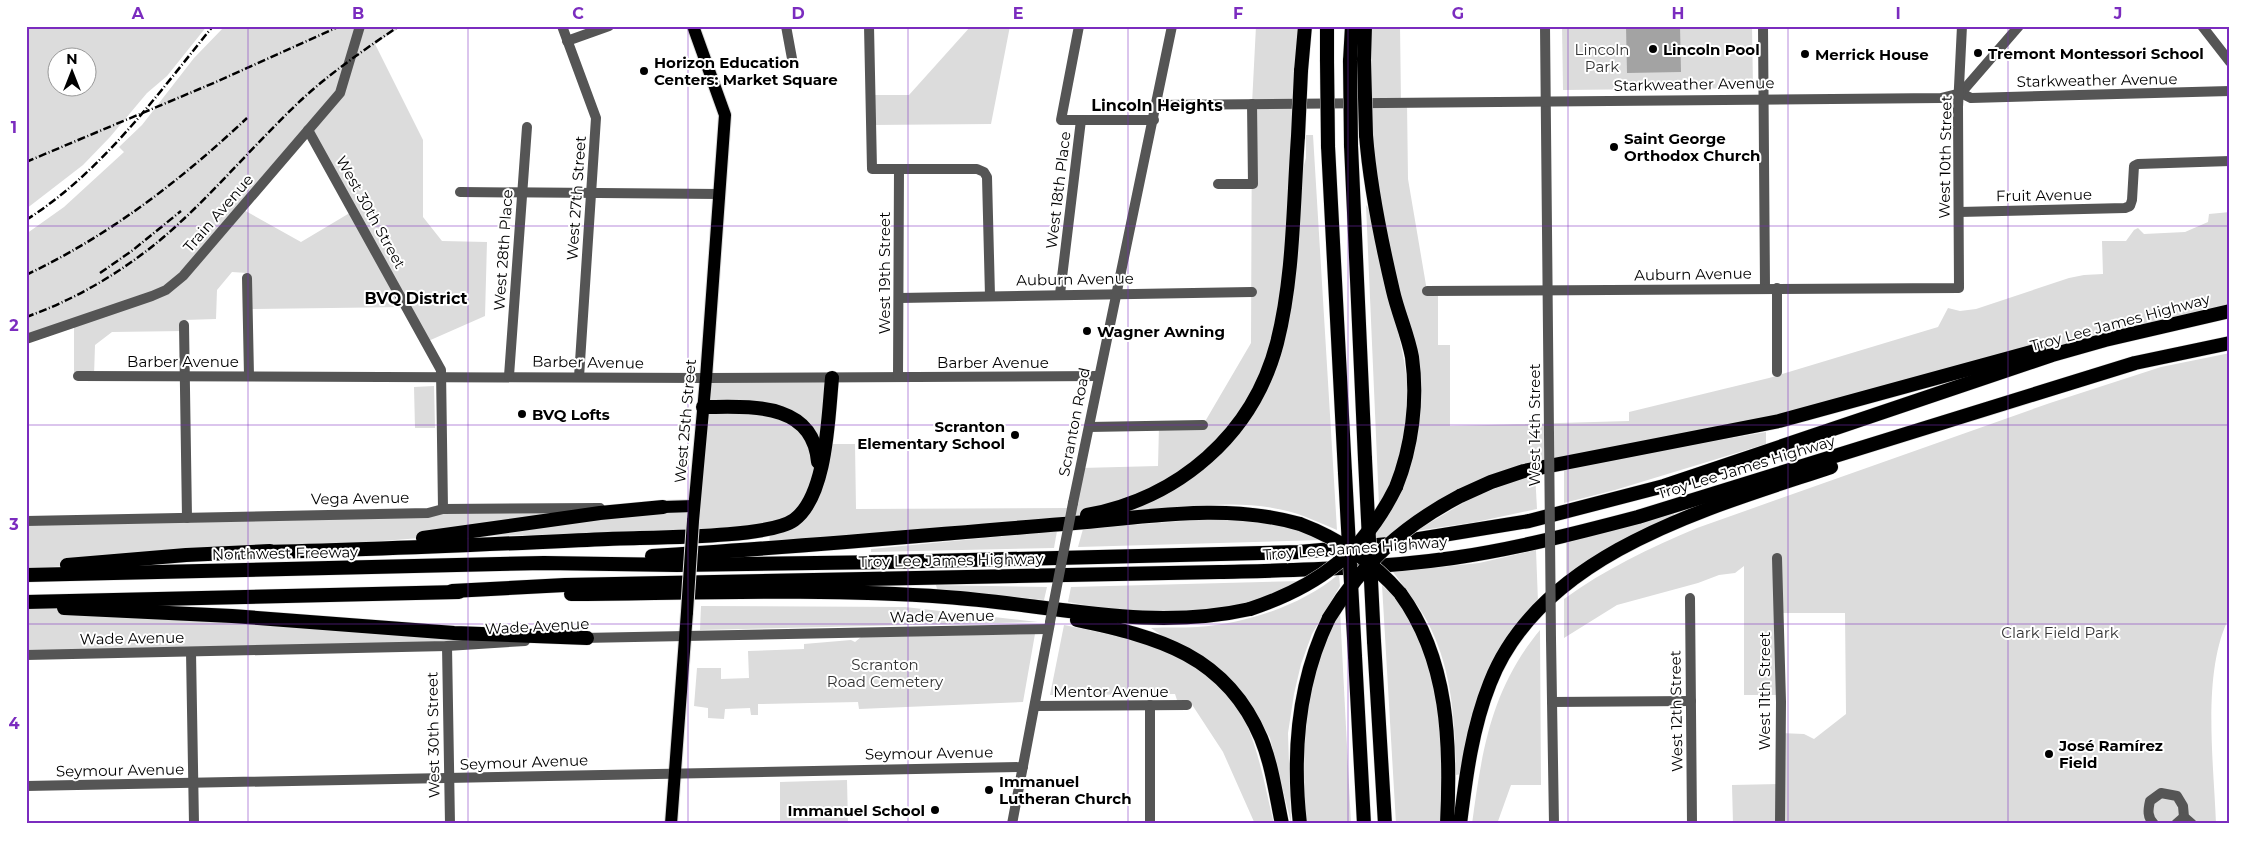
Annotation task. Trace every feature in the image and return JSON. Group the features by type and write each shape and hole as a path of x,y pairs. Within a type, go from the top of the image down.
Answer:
{"highway":[{"path":"970,531 1083,516 1134,502 1183,478 1223,444 1258,392 1277,343 1288,279 1305,26"},
{"path":"1327,26 1328,146 1364,824"},
{"path":"26,602 452,591 552,594 792,593 945,596 1143,619 1208,617 1250,609 1295,592 1330,571 1365,537 1381,515 1404,468 1412,423 1412,357 1393,293 1384,247 1366,135 1352,26"},
{"path":"1365,26 1357,60 1351,145 1374,641 1385,824"},
{"name":"Troy Lee James Highway","path":"544,563 677,565 888,562 1299,552 1431,538 1546,517 1664,486 2011,368 2105,340 2230,311"},
{"path":"1300,824 1297,765 1301,706 1310,663 1329,618 1359,575 1386,546 1406,528 1460,496 1490,482 1524,471 1779,421 2107,332 2157,328"},
{"name":"Troy Lee James Highway","path":"452,591 585,584 1228,572 1402,563 1454,558 1566,536 1638,517 2135,363 2230,342"},
{"path":"1460,824 1469,755 1490,683 1500,662 1513,640 1538,611 1582,573 1617,552 1698,512 1925,435 1994,414 2135,363"},
{"path":"26,569 186,555 770,530 794,520 809,505 820,477 832,378"},
{"path":"703,407 758,407 773,409 787,414 807,432 814,445 820,477"},
{"path":"261,552 433,538 575,517 663,507"},
{"path":"544,563 837,544 970,531 1228,512 1268,516 1300,524 1318,531 1358,553 1375,567 1400,594 1424,634 1440,680 1446,714 1449,789 1447,824"},
{"name":"Northwest Freeway","path":"26,575 544,563"},
{"path":"792,593 986,608 1065,618 1149,639 1196,658 1229,686 1248,712 1267,759 1282,824"},
{"path":"26,606 232,616 454,633 587,638"}],"main road":[{"name":"West 25th Street","path":"671,824 725,115 693,26"},
{"name":"Vega Avenue","path":"663,507 694,506"}],"street":[{"name":"Train Avenue","path":"26,339 123,307 166,290 204,253 340,93 360,26"},
{"name":"West 27th Street","path":"562,26 596,118 579,377"},
{"path":"567,41 609,26"},
{"path":"786,26 793,64"},
{"path":"869,26 872,169 977,169 984,172 987,177 990,296"},
{"name":"West 18th Place","path":"1060,294 1081,120 1061,120 1080,26"},
{"name":"Scranton Road","path":"1012,824 1098,376 1154,120 1172,26"},
{"name":"West 14th Street","path":"1545,26 1554,824"},
{"path":"1763,26 1765,288"},
{"name":"West 10th Street","path":"1959,288 1958,107 1961,93 1962,26"},
{"path":"1961,93 2019,26"},
{"path":"2202,26 2230,62"},
{"name":"Starkweather Avenue","path":"1157,105 1763,98 1941,98 1961,93 1971,98 2230,91"},
{"path":"1218,184 1253,184 1252,104"},
{"path":"1081,120 1154,120"},
{"name":"West 28th Place","path":"509,376 526,127"},
{"name":"West 30th Street","path":"308,130 441,370 443,509"},
{"name":"Fruit Avenue","path":"1959,212 2125,208 2130,206 2134,166 2138,164 2230,161"},
{"name":"West 19th Street","path":"898,377 899,169"},
{"path":"460,192 720,194"},
{"path":"247,278 248,376"},
{"path":"1776,288 1777,372"},
{"name":"Auburn Avenue","path":"1427,291 1959,288"},
{"name":"Auburn Avenue","path":"899,298 1252,292"},
{"path":"184,325 187,518"},
{"name":"Barber Avenue","path":"78,376 832,378 1098,376"},
{"path":"1089,427 1203,425"},
{"name":"Vega Avenue","path":"26,521 428,513 443,509 663,507"},
{"name":"West 11th Street","path":"1777,558 1781,702 1780,824"},
{"name":"West 12th Street","path":"1690,598 1692,824"},
{"name":"Wade Avenue","path":"26,655 447,646 587,638 1049,626"},
{"name":"West 30th Street","path":"447,646 450,824"},
{"path":"191,652 194,824"},
{"path":"1552,702 1691,701"},
{"path":"1150,705 1150,824"},
{"name":"Mentor Avenue","path":"1035,706 1187,706"},
{"name":"Seymour Avenue","path":"26,786 194,785 675,772 1023,767"},
{"path":"2154,824 2148,816 2148,809 2150,801 2161,793 2177,796 2183,806 2184,822"}],"green space":[{"path":"26,26 207,26 167,76 147,93 110,137 83,165 26,209"},
{"path":"225,26 402,26 375,44 423,140 423,217 442,241 487,242 485,316 426,342 407,307 247,309 247,273 232,272 217,290 216,319 184,320 184,331 112,332 95,345 94,376 74,376 74,324 26,339 26,234 64,207 124,152 119,147 142,125 194,58","holes":["308,130 353,211 301,242 242,209"]},
{"path":"971,26 1010,26 991,124 871,125 870,95 909,95"},
{"path":"1256,26 1305,26 1288,279 1264,380 1195,469 1083,516 769,549 770,530 433,537 26,569 26,521 694,506 706,378 832,378 825,444 855,444 856,509 1072,508 1081,468 1158,466 1159,426 1203,425 1251,343 1252,104"},
{"path":"1365,26 1400,26 1401,102 1407,103 1408,179 1427,291 1438,291 1438,345 1450,345 1450,426 1629,421 1629,412 1769,378 1938,327 1948,308 1960,311 1976,309 2069,278 2103,274 2102,241 2126,241 2134,230 2138,228 2144,234 2185,232 2208,222 2209,214 2230,212 2230,309 1491,482 1388,544 1368,546 1404,467 1412,357 1378,217"},
{"name":"Lincoln Park","path":"1562,26 1752,26 1753,88 1563,90"},
{"path":"1306,135 1313,135 1337,530 1290,512 1244,505 1203,506 1123,513 1153,501 1181,485 1206,466 1229,445 1248,420 1264,393 1276,364 1286,326 1301,176 1306,158"},
{"path":"1366,205 1373,222 1378,257 1395,321 1407,382 1408,412 1404,442 1395,473 1379,505"},
{"name":"Clark Field Park","path":"2230,353 2230,616 2221,638 2215,663 2211,718 2216,824 1733,824 1732,785 1779,784 1780,733 1804,734 1814,739 1846,714 1845,613 1779,613 1781,695 1744,695 1744,566 1735,573 1719,575 1698,583 1617,605 1564,638 1564,599 1595,578 1628,560 1697,528 2050,403 2161,367"},
{"path":"434,386 435,428 415,428 414,387"},
{"path":"1766,432 1766,444 1615,490 1564,503 1564,467"},
{"path":"1535,473 1537,509 1476,522 1416,531 1473,497"},
{"path":"1674,512 1674,517 1566,581 1566,543"},
{"path":"1232,517 1292,527 1322,540 1078,547 1083,529"},
{"path":"1057,531 1054,548 871,552 871,549"},
{"path":"1536,550 1538,602 1520,622 1495,662 1480,703 1461,774 1456,775 1451,700 1444,664 1427,622 1414,600 1393,572 1479,563"},
{"path":"1339,574 1340,586 1312,634 1301,664 1294,694 1288,733 1291,823 1270,738 1255,711 1241,692 1151,628 1216,625 1254,617 1291,604"},
{"path":"1303,581 1276,593 1247,602 1218,608 1188,611 1128,610 1068,602 1071,587"},
{"path":"936,585 1047,587 1044,600 937,589"},
{"path":"1382,585 1403,609 1419,636 1430,665 1437,696 1441,728 1443,761 1442,824 1396,824"},
{"path":"26,606 587,638 26,655"},
{"path":"701,606 905,607 1038,622 700,630"},
{"path":"1340,611 1351,824 1306,824 1305,742 1312,688 1328,636"},
{"path":"1064,625 1117,636 1169,653 1194,665 1215,681 1233,701 1252,737 1274,824 1255,824 1223,752 1189,700 1177,700 1175,694 1050,695"},
{"path":"1540,630 1541,785 1511,785 1497,824 1472,824 1480,771 1491,721 1510,675 1523,652"},
{"name":"Scranton Road Cemetery","path":"1035,634 1023,702 859,709 858,702 758,704 758,715 751,715 750,708 725,709 724,719 708,718 708,708 694,706 697,668 721,668 721,679 749,678 748,651 804,649 804,644 851,640 855,642 861,637"},
{"path":"847,780 848,824 780,824 780,782"}],"shaded area":[{"name":"Lincoln Pool","path":"1626,26 1680,26 1681,72 1627,73"}],"railway":[{"path":"26,220 54,201 104,156 149,105 213,26"},
{"path":"26,162 216,82 340,26"},
{"path":"26,317 85,291 123,268 158,242 190,213 281,119 309,93 346,63 399,26"},
{"path":"26,275 87,242 143,205 170,185 247,118"},
{"path":"100,273 133,250 181,211"}],"place":[{"name":"Lincoln Pool","path":"1653,49"},
{"name":"Tremont Montessori School","path":"1978,53"},
{"name":"Merrick House","path":"1805,54"},
{"name":"Horizon Education Centers: Market Square","path":"644,71"},
{"name":"Saint George Orthodox Church","path":"1614,147"},
{"name":"Wagner Awning","path":"1087,331"},
{"name":"BVQ Lofts","path":"522,414"},
{"name":"Scranton Elementary School","path":"1015,435"},
{"name":"José Ramírez Field","path":"2049,754"},
{"name":"Immanuel Lutheran Church","path":"989,790"},
{"name":"Immanuel School","path":"935,810"}],"district":[{"name":"Lincoln Heights","path":"1157,105"},
{"name":"BVQ District","path":"416,298"}]}
